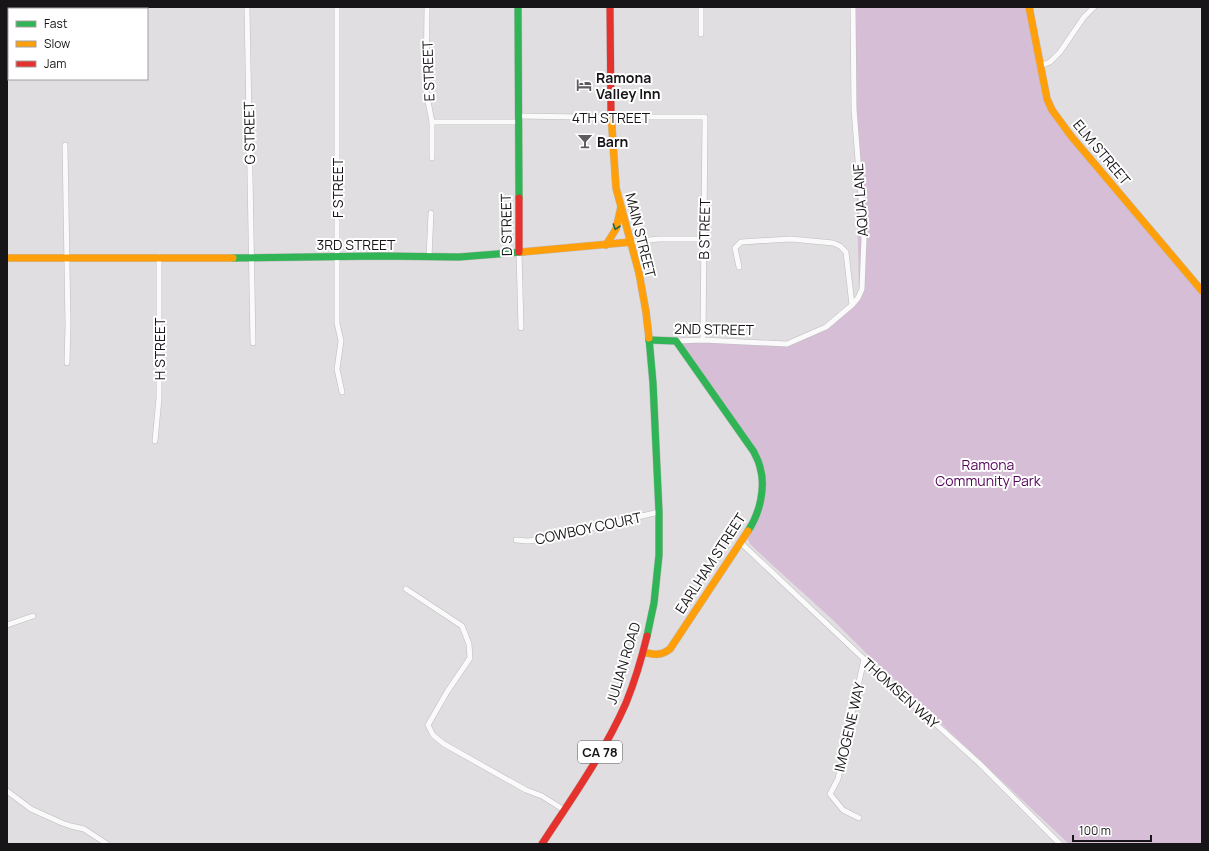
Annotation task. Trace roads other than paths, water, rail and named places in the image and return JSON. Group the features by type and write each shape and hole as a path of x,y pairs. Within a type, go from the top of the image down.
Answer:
{"main road":[{"name":"D STREET","path":"518,7 519,252"},
{"name":"MAIN STREET","path":"610,7 609,74 616,188 631,242 646,312 653,383 657,468"},
{"name":"ELM STREET","path":"1029,7 1047,99 1052,110 1071,136 1202,291"},
{"path":"606,245 616,230 621,206"},
{"name":"3RD STREET","path":"7,258 459,257 631,242"},
{"name":"2ND STREET","path":"649,340 676,341"},
{"name":"EARLHAM STREET","path":"643,652 655,655 664,653 670,649 751,526 758,510 762,491 762,472 754,452 676,341"},
{"name":"JULIAN ROAD","path":"542,844 594,764 621,714 643,652 655,596 659,555 657,468"}],"street":[{"name":"G STREET","path":"247,7 253,343"},
{"name":"F STREET","path":"337,7 337,322 341,341 337,369 342,392"},
{"name":"E STREET","path":"427,7 426,90 432,122 432,158"},
{"path":"701,7 701,34"},
{"name":"AQUA LANE","path":"779,344 788,344 826,327 852,305 858,298 862,289 864,238 854,109 853,7"},
{"path":"1040,66 1050,62 1060,52 1084,17 1094,7"},
{"name":"4TH STREET","path":"432,122 611,116 705,117"},
{"name":"B STREET","path":"703,340 705,117"},
{"path":"65,145 68,325 67,363"},
{"path":"429,257 431,213"},
{"name":"3RD STREET","path":"631,242 704,239"},
{"path":"739,267 735,248 741,242 791,239 833,242 846,252 852,305"},
{"name":"D STREET","path":"519,252 521,328"},
{"name":"H STREET","path":"155,440 159,398 159,258"},
{"name":"2ND STREET","path":"676,341 703,340 779,344"},
{"name":"COWBOY COURT","path":"516,540 539,540 659,512"},
{"name":"THOMSEN WAY","path":"741,543 864,659 979,763 1060,844"},
{"path":"406,589 462,626 469,644 470,658 447,692 428,725 434,735 444,744 526,790 542,796 564,810"},
{"path":"7,625 33,616"},
{"name":"IMOGENE WAY","path":"859,818 843,810 830,794 838,779 864,659"},
{"path":"7,791 31,808 62,823 84,829 107,844"}],"place":[{"name":"Ramona Valley Inn","path":"584,85"},
{"name":"Barn","path":"585,141"}],"park label":[{"name":"Ramona Community Park","path":"988,472"}]}
